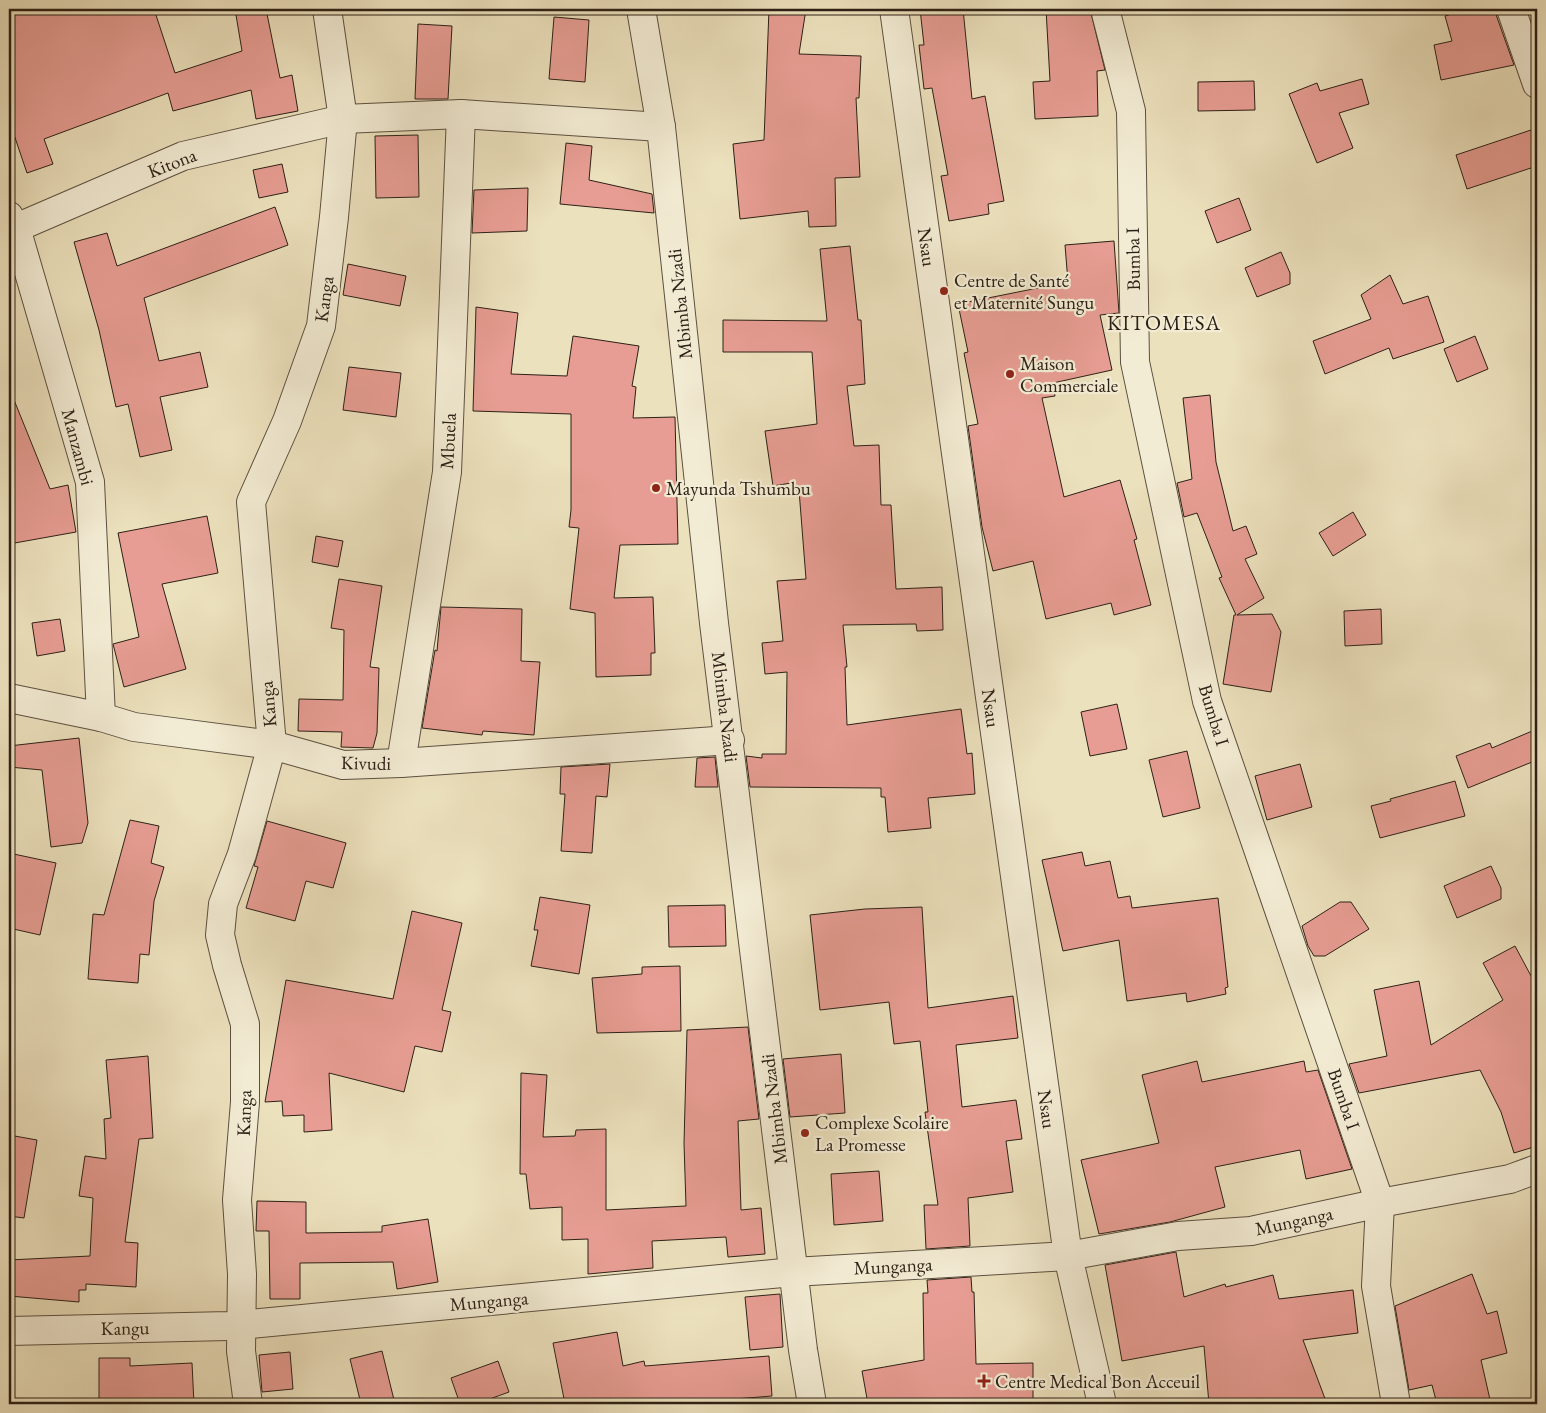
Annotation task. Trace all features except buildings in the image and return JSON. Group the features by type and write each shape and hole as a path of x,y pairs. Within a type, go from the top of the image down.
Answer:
{"street":[{"name":"Kanga","path":"248,1404 241,1350 242,1274 238,1200 246,1102 245,1024 220,935 223,904 242,854 272,745 251,502 287,421 321,326 342,119 327,9"},
{"name":"Mbimba Nzadi","path":"641,9 661,126 714,622 730,740 793,1272 812,1404"},
{"name":"Nsau","path":"894,9 1068,1256 1102,1404"},
{"name":"Bumba I","path":"1105,9 1131,111 1135,362 1207,701 1380,1203 1376,1286 1396,1404"},
{"path":"1511,9 1537,84"},
{"name":"Kitona","path":"11,225 182,156 342,119 461,114 661,126"},
{"name":"Mbuela","path":"401,763 448,472 461,114"},
{"name":"Manzambi","path":"11,225 90,482 100,717"},
{"name":"Kivudi","path":"9,698 100,717 134,727 272,745 343,765 401,763 730,740"},
{"name":"Munganga","path":"241,1325 793,1272 1068,1256 1178,1236 1251,1231 1380,1203 1510,1179 1537,1169"},
{"name":"Kangu","path":"9,1331 241,1325"}],"place":[{"name":"Centre de Santé et Maternité Sungu","path":"944,291"},
{"name":"Maison Commerciale","path":"1010,374"},
{"name":"Mayunda Tshumbu","path":"656,488"},
{"name":"Complexe Scolaire La Promesse","path":"805,1133"},
{"name":"Centre Medical Bon Acceuil","path":"984,1381"}],"district":[{"name":"KITOMESA","path":"1164,322"}]}
